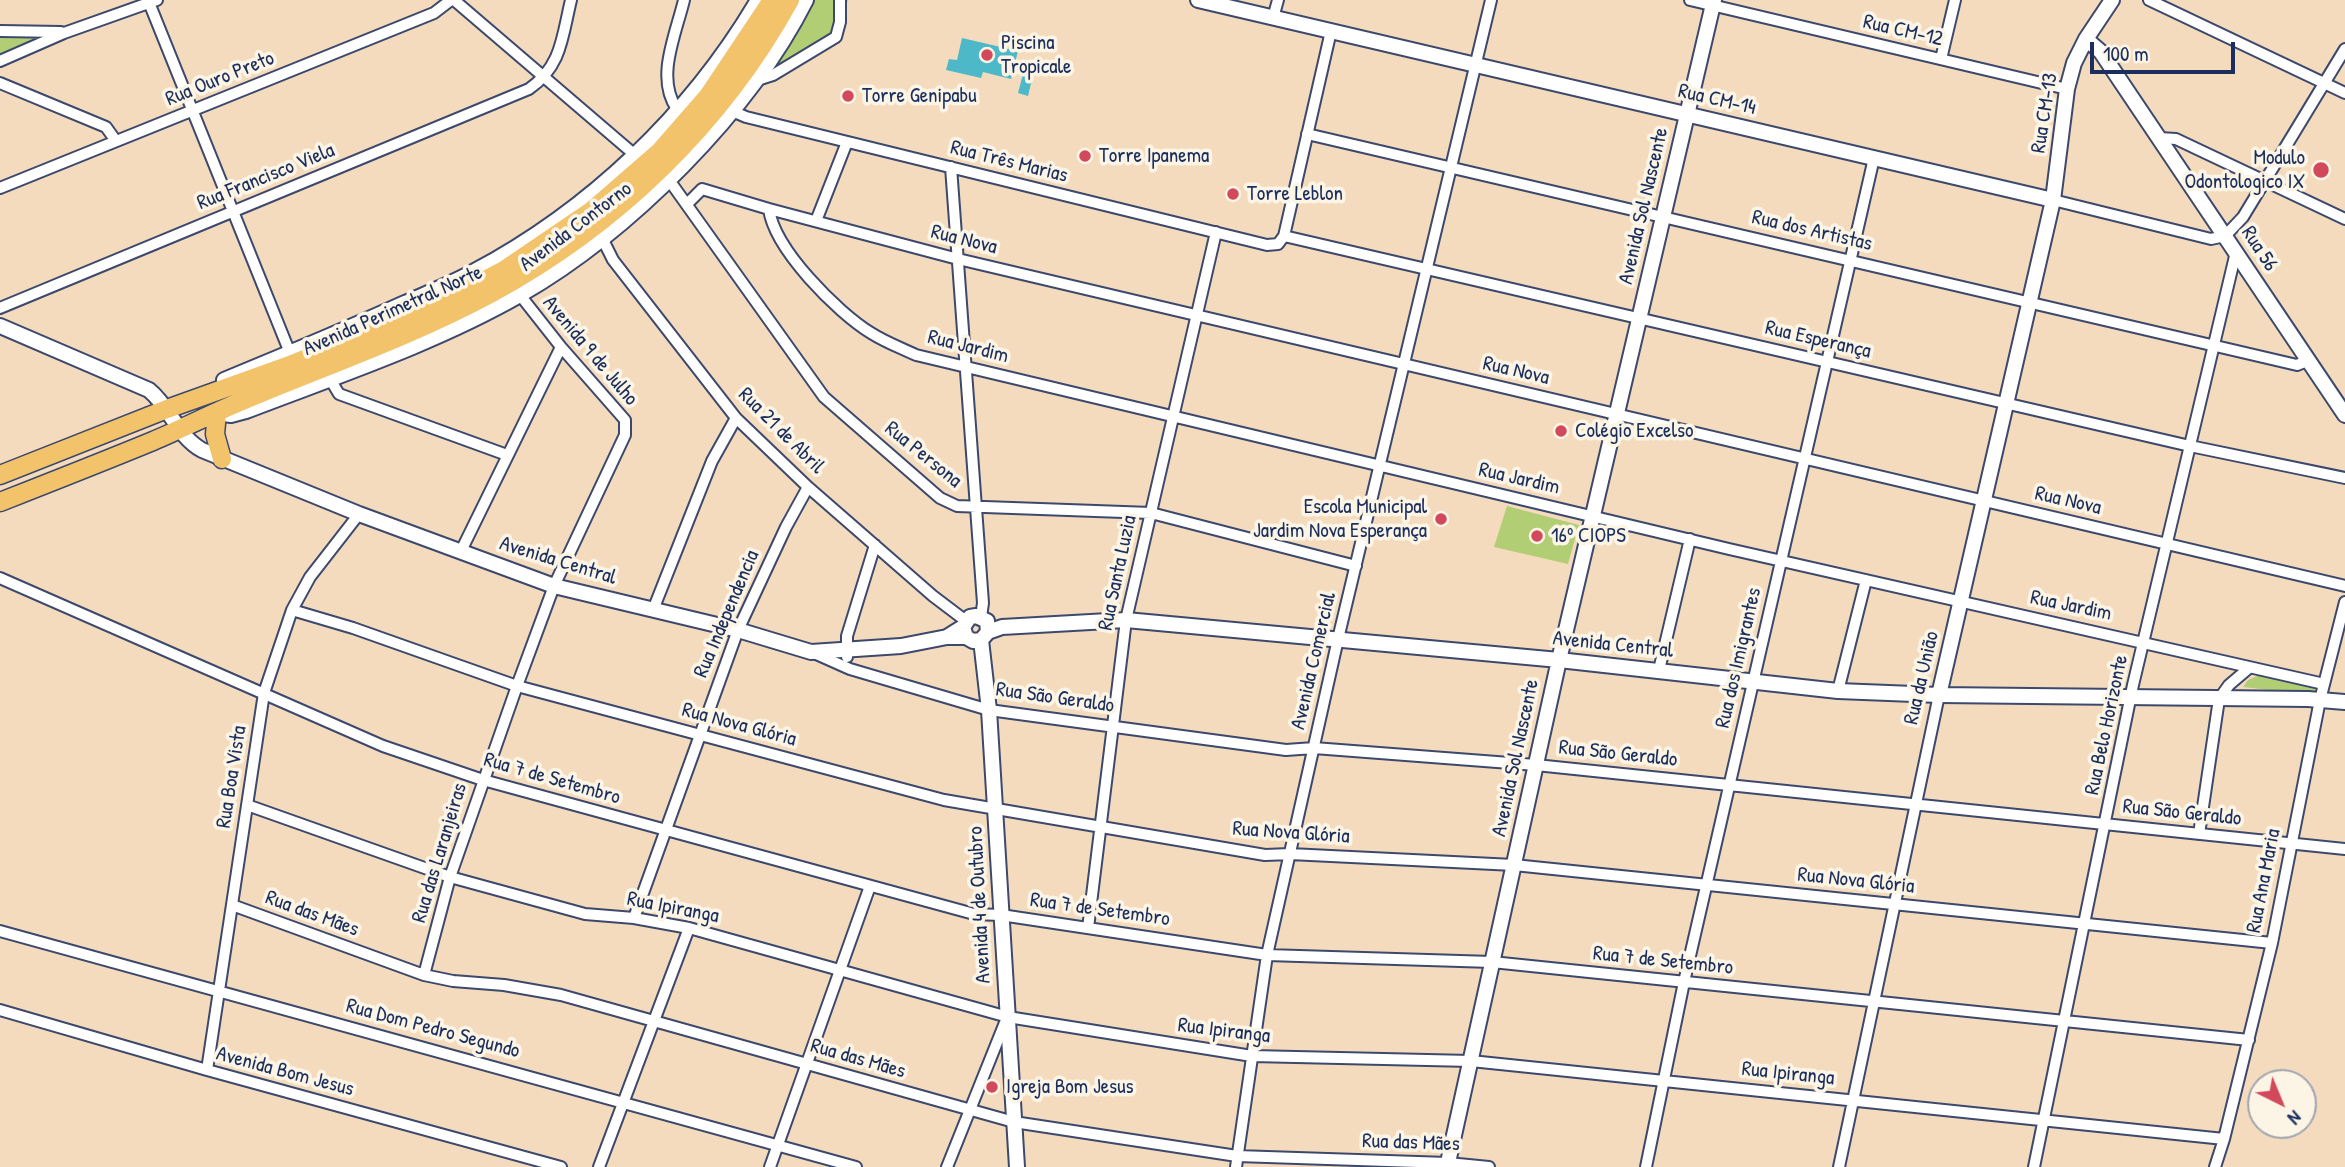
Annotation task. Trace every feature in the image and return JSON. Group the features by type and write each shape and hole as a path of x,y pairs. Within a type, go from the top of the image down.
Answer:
{"highway":[{"name":"Avenida Perimetral Norte","path":"0,502 441,319 530,271 587,233 663,169 706,121 752,62 790,0"},
{"name":"Avenida Perimetral Norte","path":"0,475 167,409 287,366 464,291 539,248 591,211 650,160 678,131 729,67 762,1"},
{"path":"561,218 591,211 611,177"},
{"path":"217,413 215,434 222,459"}],"street":[{"path":"453,0 635,155"},
{"name":"Rua Ouro Preto","path":"0,188 434,13 453,0"},
{"path":"544,79 555,63 571,0"},
{"path":"677,109 668,98 666,76 684,0"},
{"name":"Avenida Contorno","path":"217,413 231,415 246,411 465,323 520,295 602,239 669,180 732,111 806,0"},
{"path":"754,81 773,75 836,37 840,22 840,0"},
{"name":"Rua CM-14","path":"1198,0 2211,239 2225,236"},
{"path":"1273,18 1278,0"},
{"name":"Avenida Comercial","path":"1237,1162 1267,955 1338,639 1491,0"},
{"name":"Rua CM-12","path":"1690,0 1714,3 2067,89"},
{"path":"1941,59 1955,0"},
{"name":"Rua CM-13","path":"2053,200 2067,89 2074,63 2086,39 2112,0"},
{"path":"2149,0 2345,93"},
{"path":"0,61 64,33 151,1 289,353"},
{"name":"Avenida Contorno","path":"201,397 217,383 472,273 561,218 635,155 720,58 762,1"},
{"name":"Avenida Sol Nascente","path":"1448,1165 1559,660 1714,3"},
{"path":"0,31 64,33"},
{"path":"1281,240 1331,31"},
{"name":"Rua 56","path":"2086,39 2101,52 2307,361 2343,409"},
{"path":"2225,236 2243,217 2345,49"},
{"name":"Rua Francisco Viela","path":"0,308 529,89 544,79"},
{"path":"0,83 106,127 116,141"},
{"name":"Rua Três Marias","path":"732,111 746,117 1267,245 1281,240"},
{"name":"Rua dos Artistas","path":"1307,134 2297,365 2307,361"},
{"path":"2159,138 2176,139 2345,219"},
{"path":"816,221 847,142"},
{"name":"Rua dos Imigrantes","path":"1646,1167 1684,982 1874,158"},
{"path":"951,167 983,603 988,628 973,641 965,628"},
{"name":"Rua Persona","path":"669,180 824,397 940,498 957,506 976,508 1151,513 1356,566"},
{"name":"Rua Nova","path":"687,204 702,188 769,209 958,259 2345,586"},
{"name":"Rua da União","path":"1839,1167 1939,695 2053,200"},
{"name":"Rua Jardim","path":"769,209 771,223 800,267 832,303 871,333 916,355 1690,539 2324,684"},
{"name":"Rua Santa Luzia","path":"1088,928 1126,620 1216,232"},
{"name":"Rua 21 de Abril","path":"602,239 613,260 736,418 808,487 933,596 965,628"},
{"name":"Rua Esperança","path":"1281,240 1427,269 2190,446 2345,478"},
{"name":"Rua Belo Horizonte","path":"2034,1167 2130,697 2236,252"},
{"name":"Avenida 9 de Julho","path":"520,295 625,420 625,435 554,586"},
{"path":"0,326 131,381 161,400 178,430"},
{"path":"461,551 561,347"},
{"path":"330,379 340,394 507,455"},
{"path":"653,610 712,461 736,418"},
{"name":"Avenida Central","path":"178,430 191,444 222,459 359,514 554,586 738,630 811,652 901,646 947,637 965,628 970,617 988,628 1126,620 1559,660 1838,691 2345,702"},
{"name":"Rua Independencia","path":"634,918 738,630 786,527 808,487"},
{"name":"Rua Boa Vista","path":"207,1070 264,693 292,610 310,578 359,514"},
{"path":"1659,670 1690,539"},
{"path":"850,669 846,651 850,625 874,545"},
{"name":"Rua 7 de Setembro","path":"0,578 383,746 483,780 974,914 1002,915 1267,955 1493,962 2249,1040"},
{"path":"1838,691 1867,580"},
{"name":"Rua das Laranjeiras","path":"424,975 450,877 554,586"},
{"name":"Rua Ana Maria","path":"2215,1167 2272,943 2320,700 2345,602"},
{"name":"Rua Nova Glória","path":"292,610 353,628 517,686 944,800 995,811 1101,826 1265,855 1514,865 2272,943"},
{"name":"Avenida 4 de Outubro","path":"988,628 989,710 1017,1167"},
{"name":"Rua São Geraldo","path":"811,652 850,669 989,710 1286,750 1314,748 1536,765 2345,849"},
{"path":"2199,834 2219,699 2229,685 2249,668"},
{"name":"Rua Ipiranga","path":"247,805 450,877 585,914 634,918 689,928 1008,1017 1252,1056 1471,1061 2224,1139"},
{"path":"769,1167 870,886"},
{"name":"Rua das Mães","path":"232,905 424,975 561,995 1014,1122 1237,1162 1489,1167"},
{"path":"599,1167 689,928"},
{"name":"Rua Dom Pedro Segundo","path":"0,931 856,1167"},
{"name":"Avenida Bom Jesus","path":"0,1010 561,1167"},
{"path":"947,1167 1008,1017"}],"green space":[{"path":"806,0 848,0 836,37 754,81"},
{"path":"0,35 38,37 0,57"},
{"name":"16º CIOPS","path":"1507,506 1579,525 1568,564 1494,547"},
{"path":"2262,674 2316,687 2313,695 2243,687 2248,680"}],"water":[{"name":"Piscina Tropicale","path":"962,38 1018,51 1011,79 983,72 981,78 946,70 949,59 957,60"},
{"name":"Piscina Tropicale","path":"1023,74 1033,75 1028,96 1018,93"}],"place":[{"name":"Piscina Tropicale","path":"987,55"},
{"name":"Torre Genipabu","path":"848,96"},
{"name":"Torre Ipanema","path":"1085,156"},
{"name":"Modulo Odontologico IX","path":"2321,170"},
{"name":"Torre Leblon","path":"1233,194"},
{"name":"Colégio Excelso","path":"1561,431"},
{"name":"Escola Municipal Jardim Nova Esperança","path":"1441,519"},
{"name":"16º CIOPS","path":"1537,536"},
{"name":"Igreja Bom Jesus","path":"992,1087"}]}
